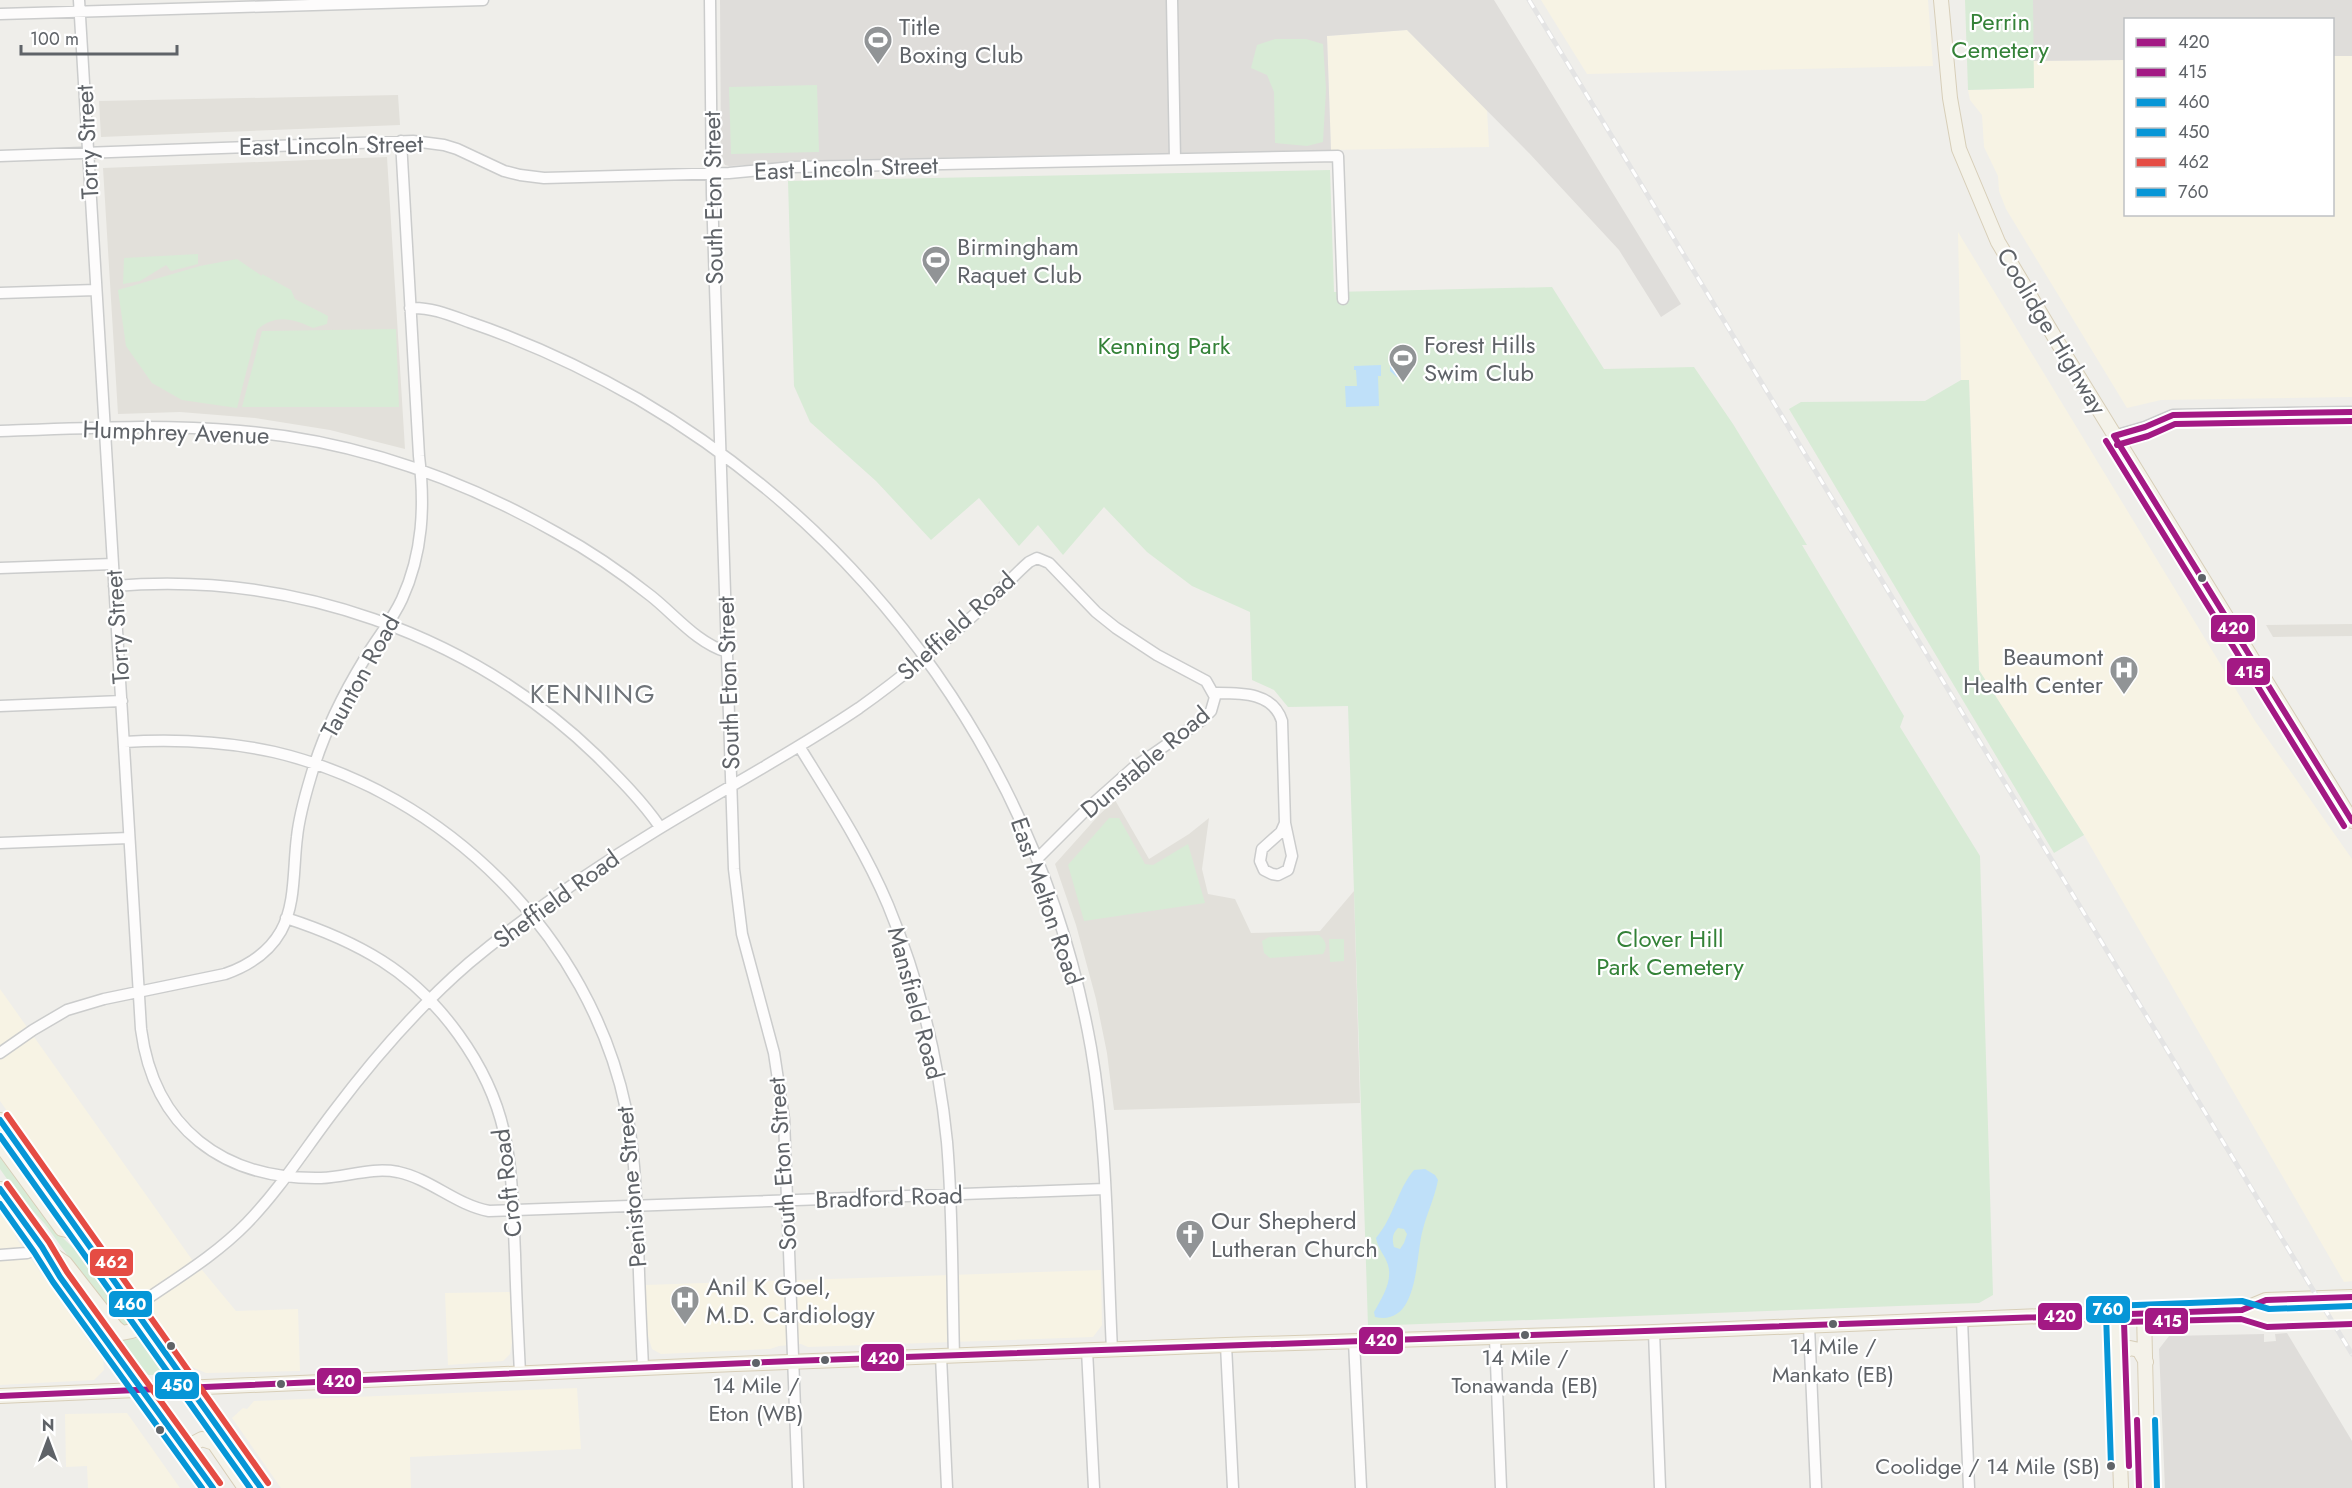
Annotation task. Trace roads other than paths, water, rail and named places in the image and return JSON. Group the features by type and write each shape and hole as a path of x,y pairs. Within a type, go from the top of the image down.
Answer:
{"main road":[{"name":"Coolidge Highway","path":"1941,0 1946,33 1951,110 1959,149 1998,242 2114,436 2352,821"},
{"name":"Coolidge Highway","path":"1946,33 1948,0"},
{"path":"0,1120 261,1488"},
{"path":"0,1144 62,1229 80,1233"},
{"path":"0,1189 42,1247 60,1277 213,1488"},
{"path":"42,1247 65,1263 122,1333 132,1331 135,1327 134,1308"},
{"path":"2242,1310 2266,1300 2352,1297"},
{"path":"0,1396 792,1361 1495,1338 2144,1312 2242,1310 2268,1318 2352,1315"},
{"path":"2144,1312 2148,1488"},
{"path":"2115,1313 2121,1488"},
{"path":"2115,1358 2130,1348 2139,1350 2146,1362"},
{"path":"185,1448 202,1438 214,1443 245,1488"}],"street":[{"path":"0,14 79,6 483,0"},
{"name":"South Eton Street","path":"711,0 711,174 731,787 738,912 781,1089 798,1488"},
{"path":"1172,0 1175,159"},
{"name":"Torry Street","path":"79,6 129,838 144,1049 156,1085 173,1114 199,1141 216,1155 233,1164 268,1174 287,1176"},
{"name":"East Lincoln Street","path":"0,156 401,141 429,142 451,147 504,171 531,177 711,174 793,167 1338,156 1343,299"},
{"name":"Taunton Road","path":"0,1053 67,1010 139,991 225,974 241,968 253,962 268,948 281,930 286,918 297,836 315,764 342,699 365,657 402,599 418,549 424,500 401,141"},
{"path":"0,293 96,290"},
{"name":"East Melton Road","path":"410,308 423,307 448,315 551,354 645,403 721,453 778,497 836,551 897,620 926,657 964,714 1001,780 1037,859 1067,947 1086,1022 1099,1106 1112,1350"},
{"path":"2114,436 2145,427 2173,415 2352,412"},
{"name":"Humphrey Avenue","path":"0,431 195,428 267,434 339,446 421,470 503,504 571,540 643,590 706,643 727,652"},
{"name":"Sheffield Road","path":"134,1308 230,1239 261,1208 359,1078 429,1000 466,966 577,880 660,827 731,787 858,708 926,657 988,603 1029,562 1037,558 1049,563 1096,612 1116,628 1157,656 1206,681 1213,690"},
{"path":"0,568 113,564"},
{"path":"114,586 178,584 247,589 310,601 387,624 470,663 538,706 615,774 642,803 660,827"},
{"path":"1213,690 1262,698 1277,709 1283,728 1285,823 1292,861 1288,870 1278,875 1272,874 1261,865 1260,853 1265,845 1281,832 1285,823"},
{"name":"Dunstable Road","path":"1037,859 1088,808 1133,768 1202,720 1211,711 1213,690"},
{"path":"0,706 122,701"},
{"name":"Penistone Street","path":"124,742 183,740 275,752 315,764 361,783 428,820 480,860 531,914 580,987 605,1040 626,1107 636,1206 643,1367"},
{"name":"Mansfield Road","path":"799,746 844,819 887,904 916,986 935,1062 947,1143 949,1194 947,1488"},
{"path":"0,843 129,838"},
{"name":"Croft Road","path":"286,918 326,931 374,956 399,974 429,1000 452,1027 483,1075 503,1129 508,1155 513,1211 520,1373"},
{"name":"Bradford Road","path":"287,1176 322,1178 370,1170 392,1171 428,1182 470,1206 489,1211 1105,1189"},
{"path":"0,1255 27,1253 42,1247"},
{"path":"1962,1320 1970,1488"},
{"path":"1809,1326 1816,1488"},
{"path":"1654,1332 1660,1488"},
{"path":"1495,1338 1501,1488"},
{"path":"1354,1341 1361,1488"},
{"path":"1226,1345 1233,1488"},
{"path":"1087,1350 1094,1488"}],"water":[{"path":"1398,363 1404,369 1404,377 1397,377 1390,371 1390,364"},
{"path":"1381,365 1381,376 1378,376 1379,406 1346,407 1345,386 1357,386 1354,366"},
{"path":"1425,1169 1435,1175 1438,1180 1420,1241 1413,1286 1408,1300 1400,1311 1390,1317 1375,1317 1374,1312 1386,1290 1389,1278 1387,1261 1376,1238 1414,1170","holes":["1398,1228 1404,1229 1407,1234 1404,1243 1400,1249 1394,1247 1395,1232"]}],"railway":[{"path":"1529,0 2352,1354"}],"place":[{"name":"Title Boxing Club","path":"878,66"},
{"name":"Birmingham Raquet Club","path":"936,286"},
{"name":"Forest Hills Swim Club","path":"1403,384"},
{"name":"Beaumont Health Center","path":"2124,696"},
{"name":"Our Shepherd Lutheran Church","path":"1190,1260"},
{"name":"14 Mile / Mankato (EB)","path":"1833,1324"},
{"name":"Anil K Goel, M.D. Cardiology","path":"685,1326"},
{"name":"14 Mile / Tonawanda (EB)","path":"1525,1335"},
{"name":"14 Mile / Eton (WB)","path":"756,1363"},
{"name":"Coolidge / 14 Mile (SB)","path":"2111,1466"}],"district":[{"name":"KENNING","path":"593,694"}],"park label":[{"name":"Perrin Cemetery","path":"2000,35"},
{"name":"Kenning Park","path":"1164,345"},
{"name":"Clover Hill Park Cemetery","path":"1670,952"}]}
